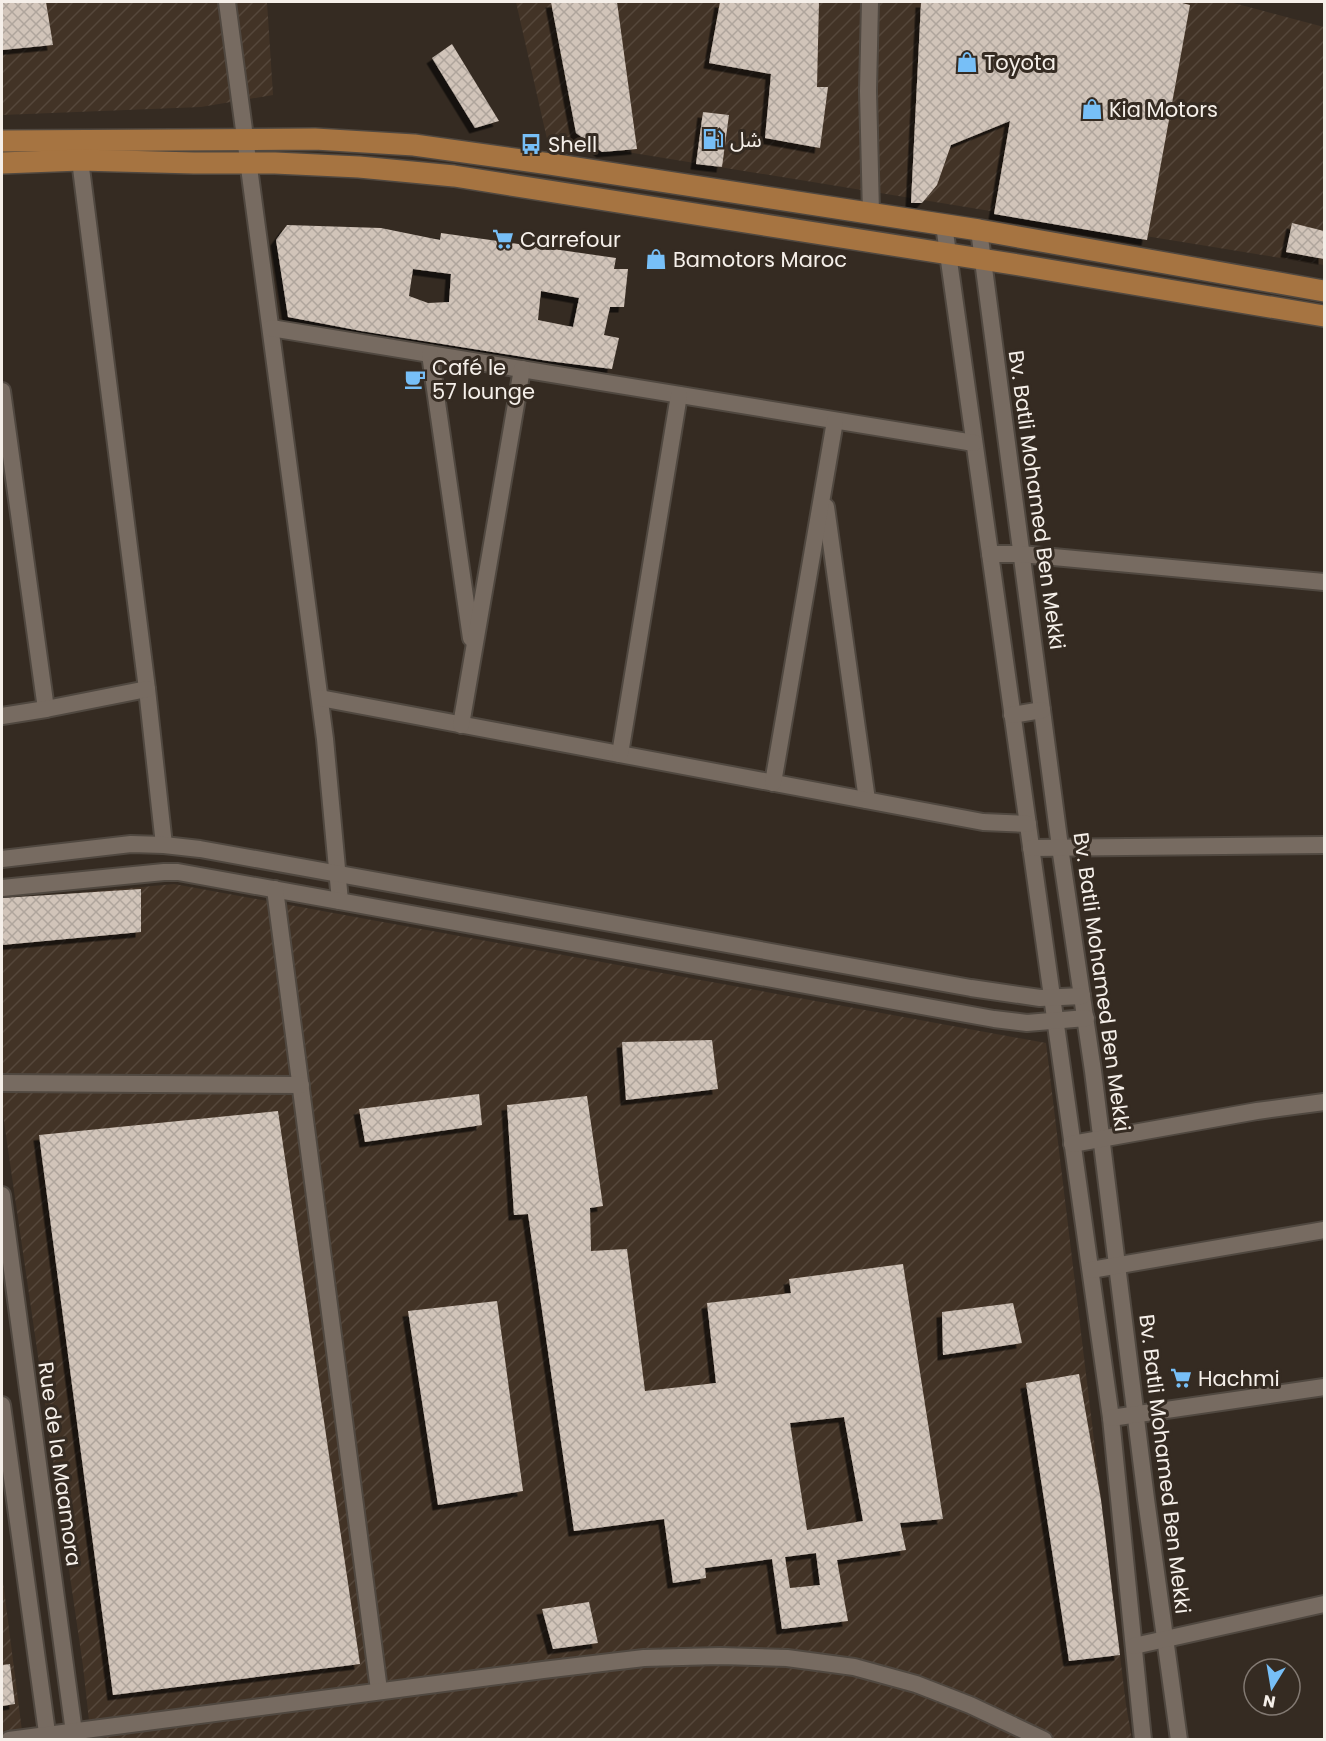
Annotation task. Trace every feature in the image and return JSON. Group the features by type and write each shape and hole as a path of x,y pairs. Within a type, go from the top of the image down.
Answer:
{"main road":[{"path":"2,141 315,139 414,145 979,230 1324,291"},
{"path":"2,163 80,159 194,164 248,163 359,167 454,176 1324,316"}],"street":[{"path":"227,2 320,698 340,901"},
{"path":"870,2 868,113 871,213"},
{"path":"80,159 147,689 164,845"},
{"path":"944,225 1111,1418 1143,1740"},
{"name":"Bv. Batli Mohamed Ben Mekki","path":"979,230 1060,847 1086,1018 1116,1266 1179,1740"},
{"path":"271,328 974,443"},
{"path":"430,354 473,655"},
{"path":"461,725 522,369"},
{"path":"2,391 46,709"},
{"path":"620,754 679,395"},
{"path":"773,783 835,421"},
{"path":"824,489 867,800"},
{"path":"990,554 1021,554 1324,582"},
{"path":"2,716 147,689"},
{"path":"320,698 983,822 1028,824"},
{"path":"1012,715 1042,710"},
{"path":"2,859 131,844 200,849 971,988 1020,996 1053,998 1082,996"},
{"path":"1030,848 1324,845"},
{"path":"2,888 164,872 194,875 994,1019 1027,1023 1086,1018"},
{"path":"275,889 380,1690"},
{"path":"2,1083 301,1085"},
{"path":"1072,1144 1257,1111 1324,1102"},
{"name":"Rue de la Maamora","path":"2,1195 75,1735"},
{"path":"1090,1270 1324,1230"},
{"path":"1111,1418 1324,1388"},
{"path":"2,1405 47,1737"},
{"path":"10,1465 37,1461"},
{"path":"1134,1646 1324,1604"},
{"path":"9,1740 75,1735 380,1690 644,1658 720,1656 787,1658 854,1667 916,1684 970,1705 1044,1740"}],"shaded area":[{"path":"2,2 267,2 273,95 201,107 2,115"},
{"path":"516,2 1230,2 1324,27 1324,265 547,139"},
{"path":"174,884 1046,1043 1132,1739 91,1739 83,1666 2,1108 2,900"},
{"path":"2,1574 23,1739 2,1739"}],"building":[{"path":"2,2 46,2 53,45 2,50"},
{"path":"551,2 617,2 637,149 602,152 576,133"},
{"path":"720,2 819,2 817,87 828,87 820,148 765,138 771,74 709,63"},
{"name":"Kia Motors","path":"921,2 1178,2 1190,5 1147,240 994,214 1010,121 951,145 937,185 922,203 911,203"},
{"path":"452,44 499,121 475,128 432,58"},
{"name":"شل","path":"703,112 729,115 722,167 696,164"},
{"path":"1292,223 1324,231 1324,259 1286,252"},
{"path":"287,225 381,228 440,240 441,233 616,258 614,269 628,269 624,307 610,307 604,335 619,338 612,369 361,331 288,317 276,240","holes":["413,269 451,274 449,302 428,303 409,296","541,291 579,298 573,327 538,320"]},
{"path":"141,889 141,932 2,945 2,898"},
{"path":"712,1040 718,1089 626,1100 622,1042"},
{"path":"479,1094 482,1125 365,1142 359,1109"},
{"path":"587,1096 603,1206 590,1208 591,1251 627,1249 645,1391 716,1383 707,1303 791,1293 789,1279 903,1264 943,1519 900,1523 906,1550 837,1560 848,1621 782,1629 772,1559 705,1568 706,1578 673,1583 664,1519 574,1531 528,1214 514,1215 507,1105","holes":["844,1417 863,1521 807,1530 790,1423","816,1553 820,1585 790,1588 785,1557"]},
{"path":"278,1111 360,1664 113,1695 39,1135"},
{"path":"497,1301 523,1491 438,1505 408,1311"},
{"path":"1013,1303 1022,1343 943,1355 942,1312"},
{"path":"1079,1374 1101,1500 1120,1655 1069,1661 1026,1383"},
{"path":"589,1602 598,1643 553,1649 542,1609"},
{"path":"10,1664 15,1704 2,1706 2,1665"}],"place":[{"name":"Toyota","path":"967,62"},
{"name":"Kia Motors","path":"1092,109"},
{"name":"شل","path":"713,139"},
{"name":"Shell","path":"531,144"},
{"name":"Carrefour","path":"503,239"},
{"name":"Bamotors Maroc","path":"656,259"},
{"name":"Café le 57 lounge","path":"415,379"},
{"name":"Hachmi","path":"1181,1378"}]}
